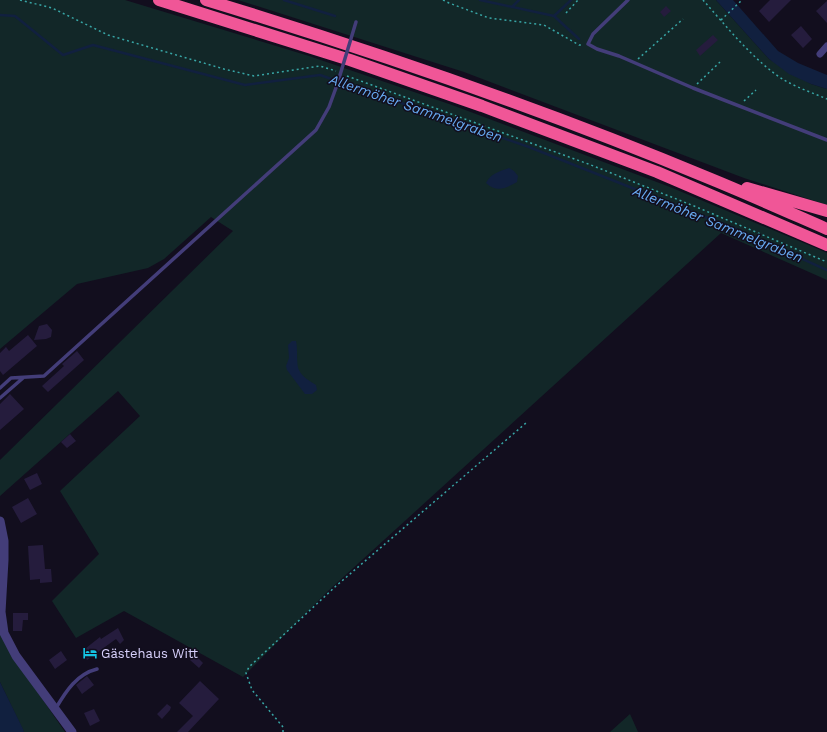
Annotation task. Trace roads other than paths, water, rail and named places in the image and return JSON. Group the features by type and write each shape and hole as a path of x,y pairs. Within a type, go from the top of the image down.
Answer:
{"highway":[{"path":"159,0 350,60 482,106 657,172 827,244"},
{"path":"206,0 421,69 587,130 711,179 827,229"},
{"path":"711,179 772,194 827,211"}],"street":[{"path":"820,54 827,46"},
{"path":"0,521 4,541 1,612 4,633 16,656 72,732"}],"lane":[{"path":"628,0 593,34 588,44 597,50 619,56 693,88 827,140"},
{"path":"0,388 11,378 44,376 316,130 330,107 356,22"},
{"path":"0,398 23,377"},
{"path":"55,709 68,689 75,682 85,674 97,669"}],"water":[{"path":"716,0 733,0 778,51 798,63 827,75 827,89 811,84 789,74 769,59"},
{"path":"509,168 518,176 517,182 505,188 498,189 486,183 493,175"},
{"path":"292,341 296,341 298,368 300,372 306,379 316,385 317,390 312,394 305,394 287,370 286,366 289,358 288,345"},
{"path":"0,682 23,729 24,732 0,732"}],"waterway":[{"path":"284,0 335,16"},
{"path":"480,0 554,16 579,39"},
{"path":"512,7 519,0"},
{"path":"554,16 571,0"},
{"name":"Allermöher Sammelgraben","path":"0,15 15,16 63,55 93,45 245,85 320,75 529,147 738,230 827,270"}],"place":[{"name":"Gästehaus Witt","path":"90,653"}]}
